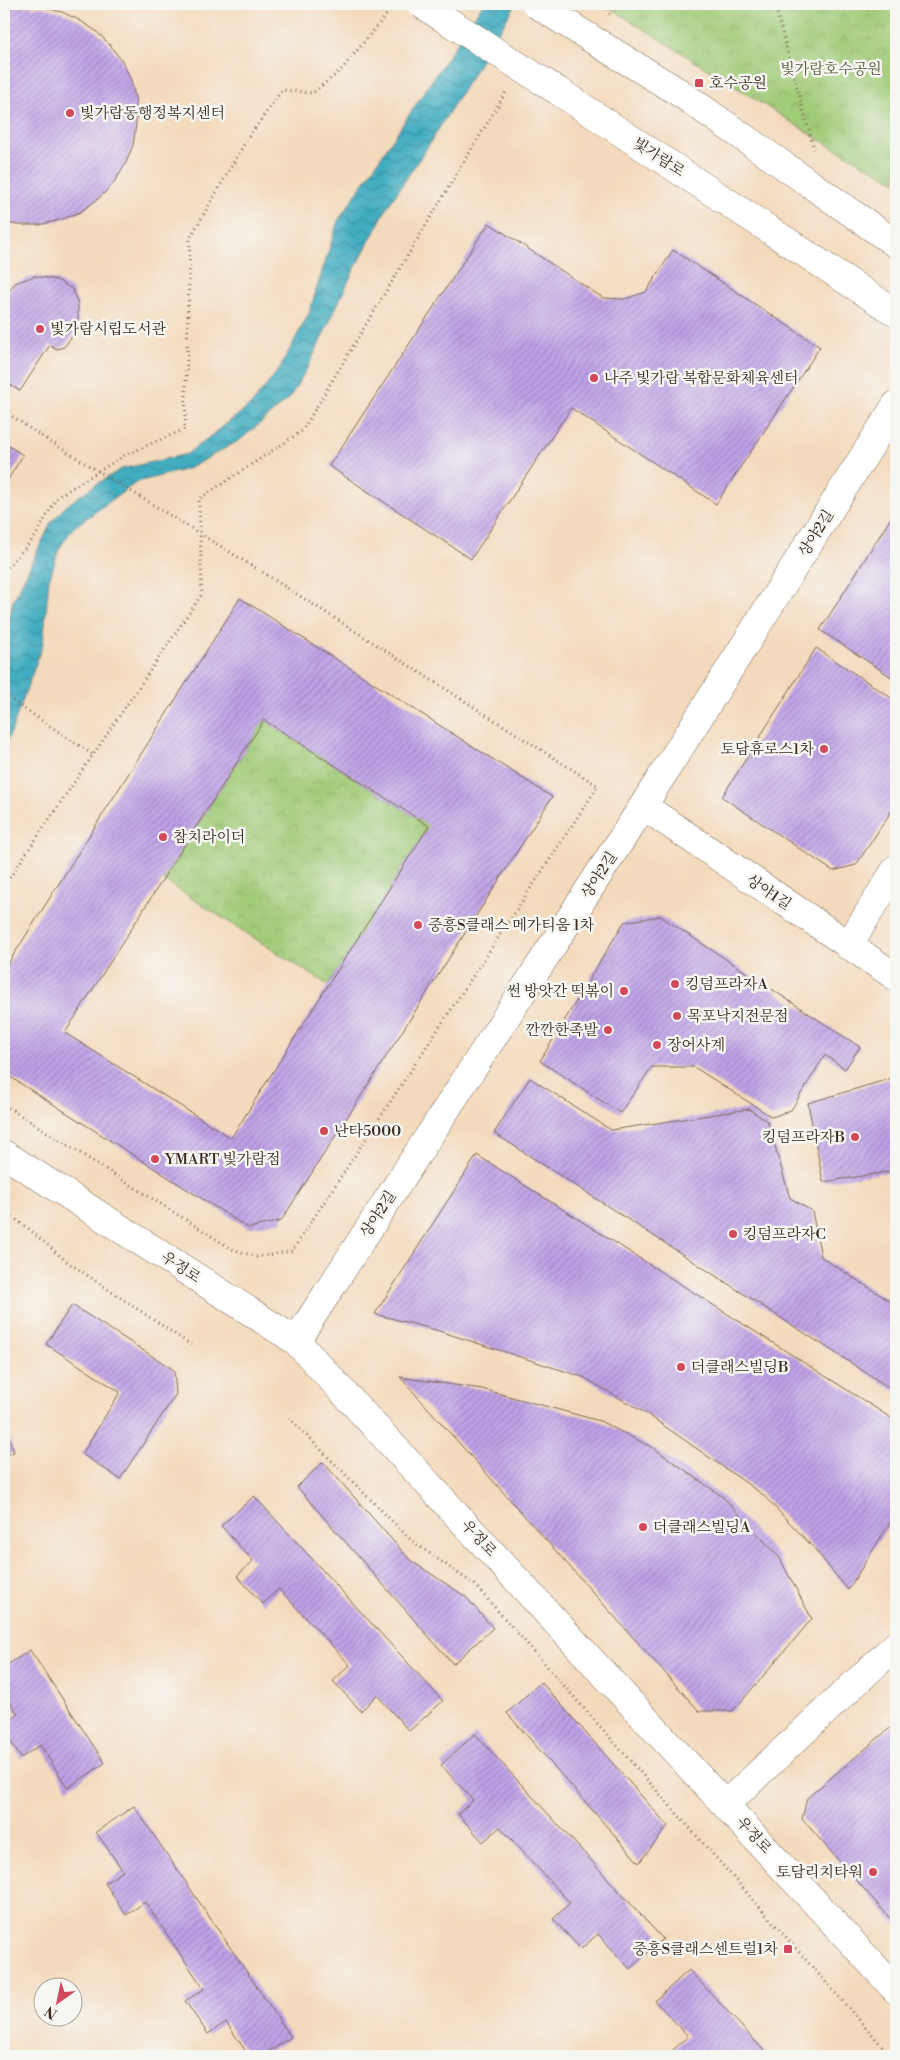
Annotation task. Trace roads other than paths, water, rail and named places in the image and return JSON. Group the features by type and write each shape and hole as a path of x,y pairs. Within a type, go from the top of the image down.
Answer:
{"street":[{"name":"빛가람로","path":"420,4 558,91 896,314"},
{"path":"536,4 680,93 896,244"},
{"name":"상야2길","path":"296,1341 644,806 896,405"},
{"name":"상야1길","path":"644,806 896,977"},
{"path":"848,946 896,869"},
{"name":"우정로","path":"4,1154 296,1341 896,1990"},
{"path":"726,1804 896,1645"}],"water":[{"path":"483,4 516,4 428,146 388,206 352,274 309,365 289,399 240,440 188,469 137,482 73,528 59,549 49,580 43,644 10,735 4,746 4,640 13,601 52,521 66,506 121,469 187,454 252,404 280,368 309,313 338,221"}],"place":[{"name":"호수공원","path":"699,83"},
{"name":"빛가람동행정복지센터","path":"70,113"},
{"name":"빛가람시립도서관","path":"40,329"},
{"name":"나주 빛가람 복합문화체육센터","path":"594,378"},
{"name":"토담휴로스1차","path":"824,749"},
{"name":"참치라이더","path":"163,837"},
{"name":"중흥S클래스 메가티움 1차","path":"418,925"},
{"name":"킹덤프라자A","path":"675,984"},
{"name":"썬 방앗간 떡볶이","path":"624,991"},
{"name":"목포낙지전문점","path":"677,1016"},
{"name":"깐깐한족발","path":"608,1030"},
{"name":"장어사계","path":"657,1045"},
{"name":"난타5000","path":"324,1131"},
{"name":"킹덤프라자B","path":"855,1137"},
{"name":"YMART 빛가람점","path":"155,1159"},
{"name":"킹덤프라자C","path":"733,1234"},
{"name":"더클래스빌딩B","path":"681,1367"},
{"name":"더클래스빌딩A","path":"643,1527"},
{"name":"토담리치타워","path":"873,1872"},
{"name":"중흥S클래스센트럴1차","path":"788,1949"}],"park label":[{"name":"빛가람호수공원","path":"831,69"}]}
